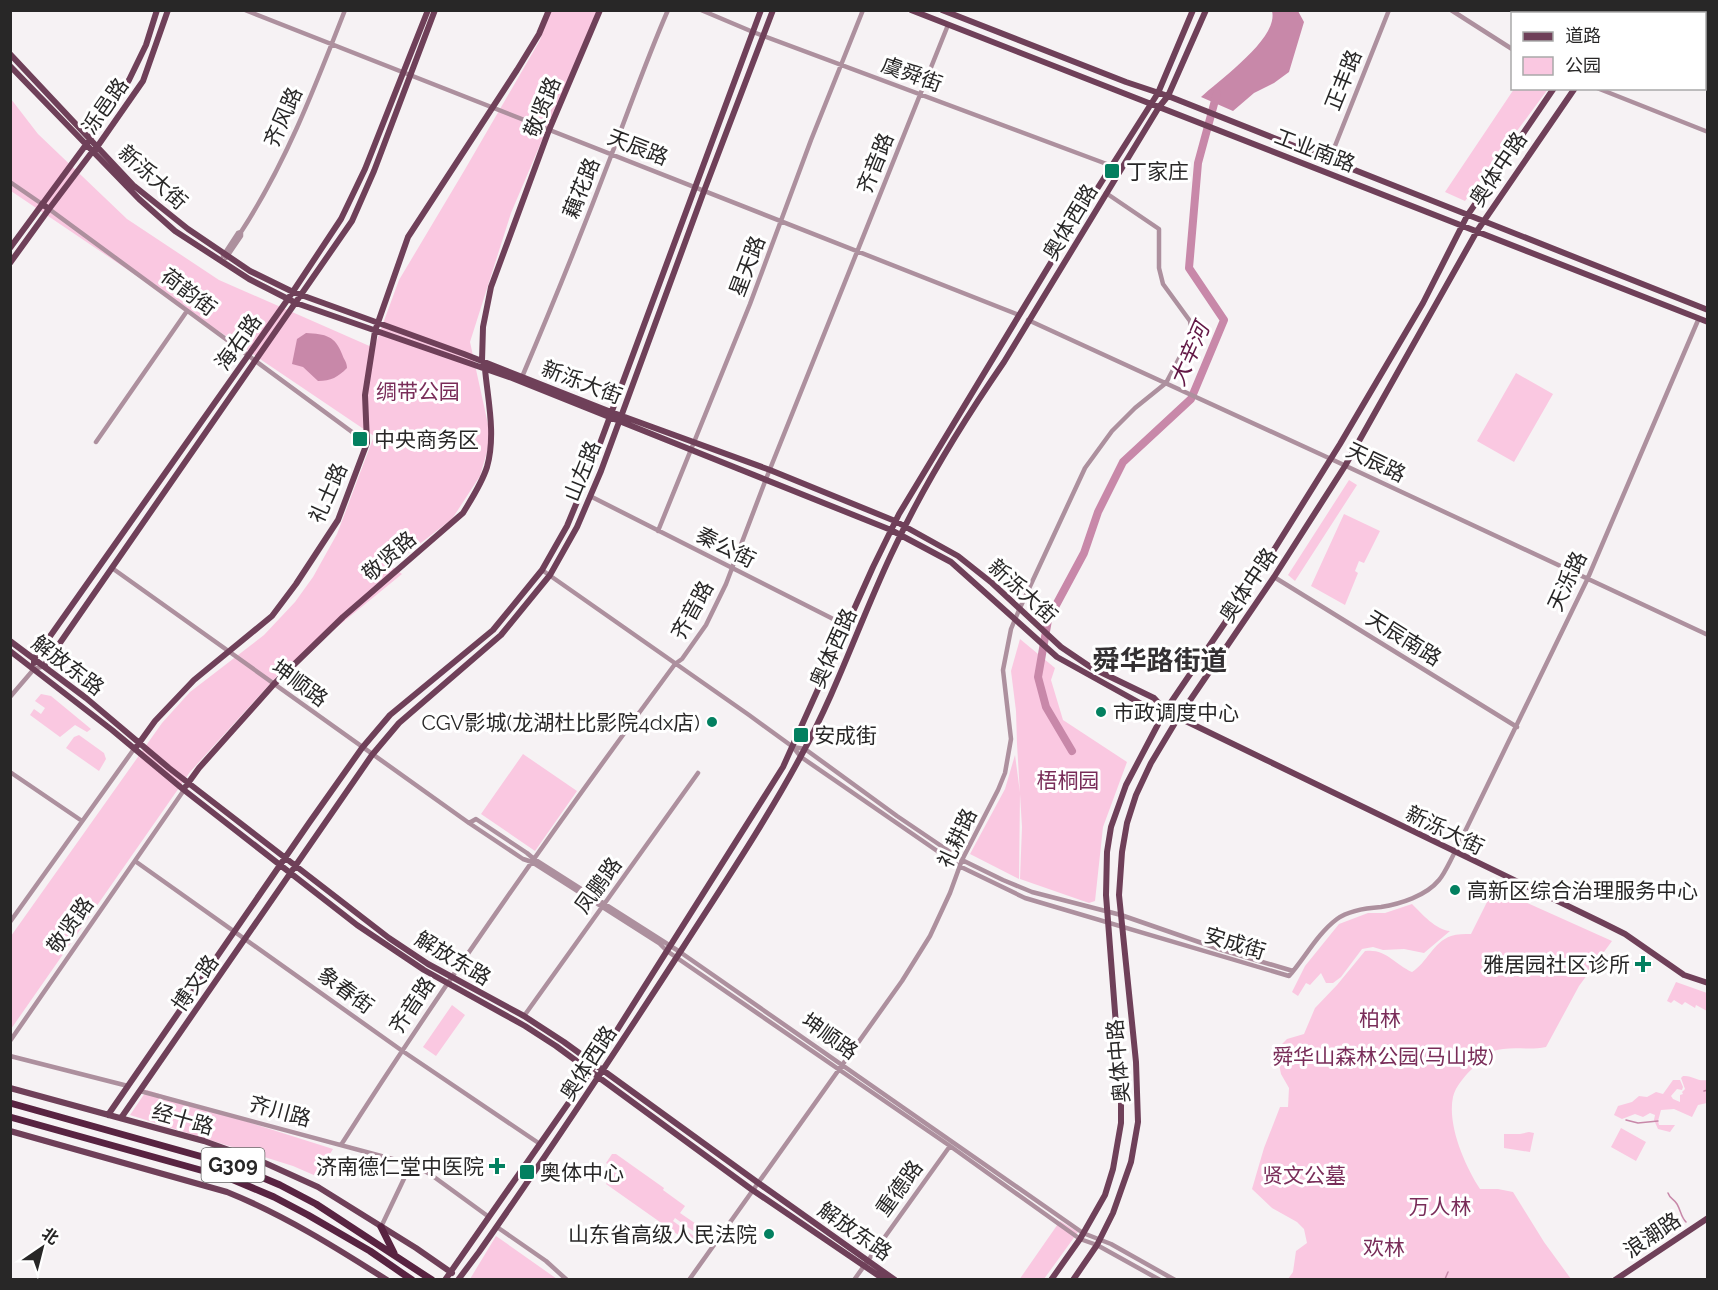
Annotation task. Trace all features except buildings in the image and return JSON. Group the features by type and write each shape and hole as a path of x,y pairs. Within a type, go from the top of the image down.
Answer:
{"highway":[{"name":"经十路","path":"10,1103 235,1166 280,1185 316,1204 432,1280"},
{"name":"经十路","path":"10,1117 229,1178 274,1197 308,1215 370,1251 412,1280"},
{"path":"381,1227 395,1256"}],"main road":[{"name":"泺邑路","path":"10,248 85,146 129,80 146,45 157,10"},
{"name":"泺邑路","path":"10,263 98,147 143,81 168,10"},
{"name":"海右路","path":"44,666 352,220 374,171 428,10"},
{"name":"海右路","path":"34,659 248,357 341,219 435,10"},
{"name":"礼士路","path":"134,750 155,720 194,680 272,616 338,520 367,443 365,395 377,322 408,237 539,34 549,10"},
{"name":"敬贤路","path":"183,790 199,768 274,684 343,617 463,513 475,493 487,467 492,432 485,369 482,361 483,327 491,287 549,130 600,10"},
{"name":"山左路","path":"280,865 362,748 390,715 493,630 542,570 567,526 761,10"},
{"name":"山左路","path":"296,867 372,755 399,723 501,635 549,576 577,527 619,422 773,10"},
{"name":"工业南路","path":"911,10 1707,322"},
{"name":"工业南路","path":"942,10 1115,78 1197,107 1329,162 1707,310"},
{"name":"奥体西路","path":"445,1280 595,1065 772,785 793,747 895,521 1019,315 1158,93 1193,10"},
{"name":"奥体西路","path":"459,1279 599,1078 741,858 801,757 844,666 892,553 946,453 1159,107 1168,96 1206,10"},
{"name":"新泺大街","path":"10,54 140,191 188,229 257,275 293,292 522,377 631,427 891,530 951,562 1055,654 1087,675 1147,707 1165,711 1617,931 1684,975 1707,983"},
{"name":"新泺大街","path":"10,66 85,146 139,199 169,226 221,262 296,303 609,415 621,415 693,441 895,521 958,556 992,583 1061,647 1092,668 1154,698 1165,711"},
{"name":"奥体中路","path":"1051,1280 1082,1236 1104,1195 1113,1169 1121,1123 1121,1090 1106,895 1107,852 1111,827 1126,785 1165,711 1267,561 1331,459 1423,303 1467,216 1553,90"},
{"name":"奥体中路","path":"1072,1280 1098,1242 1113,1213 1131,1162 1138,1122 1136,1062 1120,915 1122,852 1127,823 1136,795 1151,763 1178,718 1274,577 1345,466 1477,231 1574,90"},
{"path":"42,204 49,209"},
{"name":"解放东路","path":"10,642 86,698 188,783 389,938 449,980 525,1026 752,1190 895,1280"},
{"name":"解放东路","path":"10,651 183,790 386,947 524,1016 564,1042 866,1262 885,1280"},
{"path":"34,659 34,669"},
{"name":"博文路","path":"108,1115 280,865"},
{"name":"博文路","path":"121,1118 296,867"},
{"name":"经十路","path":"10,1088 204,1141 265,1163 318,1187 416,1248 459,1279"},
{"path":"10,1131 227,1192 256,1203 302,1227 387,1280"},
{"name":"浪潮路","path":"1616,1280 1707,1218"}],"street":[{"name":"天辰路","path":"245,10 1019,315"},
{"name":"齐风路","path":"221,262 241,236 241,232 265,196 300,124 345,10"},
{"name":"藕花路","path":"522,377 668,10"},
{"name":"虞舜街","path":"700,10 763,36 1112,166"},
{"name":"星天路","path":"658,531 750,304 863,10"},
{"name":"正丰路","path":"1329,162 1389,10"},
{"path":"1454,11 1511,48"},
{"name":"齐音路","path":"341,1144 401,1050 584,788 706,625 731,569 948,25"},
{"path":"1602,90 1707,132"},
{"path":"10,182 42,204"},
{"path":"1106,193 1159,229 1159,268 1163,284 1190,321 1192,334 1166,383"},
{"name":"荷韵街","path":"49,209 367,443"},
{"path":"96,442 187,312"},
{"name":"天泺路","path":"1291,974 1311,947 1337,919 1364,909 1391,905 1419,895 1438,881 1455,852 1517,727 1587,580 1699,318"},
{"name":"天辰路","path":"1028,320 1707,635"},
{"name":"礼耕路","path":"689,1280 902,981 930,936 950,893 959,866 998,790 1010,748 1009,716 1003,670 1011,629 1019,610 1085,468 1112,431 1135,408 1166,383"},
{"name":"秦公街","path":"590,496 847,626"},
{"name":"坤顺路","path":"112,567 469,824 523,859 533,861 678,954 1082,1236"},
{"name":"安成街","path":"542,570 793,747 801,757 959,866 1025,898 1291,974"},
{"name":"天辰南路","path":"1274,577 1517,727"},
{"path":"10,697 34,669 44,666"},
{"name":"安成街","path":"793,747 804,749 962,860 1032,892 1107,913"},
{"name":"礼士路","path":"10,922 134,750"},
{"path":"10,772 82,821"},
{"name":"凤鹏路","path":"524,1016 698,773"},
{"name":"敬贤路","path":"10,1041 183,790"},
{"name":"象春街","path":"135,861 401,1050 540,1144"},
{"path":"1107,913 1120,915"},
{"name":"安成街","path":"1120,915 1291,974"},
{"path":"10,1056 128,1086"},
{"name":"坤顺路","path":"840,1066 950,1146 1082,1236 1174,1280"},
{"name":"齐川路","path":"140,1090 411,1164 430,1174 489,1217"},
{"name":"重德路","path":"854,1280 950,1146"},
{"path":"381,1227 411,1164"},
{"path":"496,1227 546,1261 567,1280"},
{"name":"坤顺路","path":"1098,1242 1160,1280"}],"green space":[{"name":"绸带公园","path":"550,11 597,11 511,213 470,342 491,438 480,476 452,519 391,566 402,574 277,676 190,772 11,1029 11,936 162,723 190,692 264,635 295,602 313,577 337,534 374,436 11,191 11,99 38,134 127,219 219,280 374,348 399,280 540,40"},
{"path":"1513,90 1547,90 1465,201 1445,192"},
{"path":"1516,373 1553,394 1514,462 1477,441"},
{"path":"1349,480 1357,485 1295,581 1288,575"},
{"path":"1344,514 1380,531 1364,563 1359,561 1355,571 1358,573 1345,605 1311,586"},
{"name":"梧桐园","path":"1020,639 1055,668 1051,680 1063,720 1127,762 1103,827 1095,901 1089,903 1020,879 1022,827 1016,711 1011,671"},
{"path":"41,694 51,696 91,729 87,732 75,725 60,737 30,715 34,709 41,714 45,708 35,701"},
{"path":"79,735 104,753 106,759 99,771 66,748 74,737"},
{"path":"523,754 577,791 535,851 481,814"},
{"path":"1015,755 1020,793 1019,879 970,854 1005,789"},
{"name":"舜华山森林公园(马山坡)","path":"1494,888 1612,941 1579,986 1546,1047 1505,1049 1489,1053 1464,1077 1453,1097 1455,1132 1469,1169 1480,1189 1513,1192 1544,1242 1571,1279 1288,1279 1293,1272 1296,1251 1307,1243 1304,1229 1297,1222 1272,1208 1252,1189 1264,1148 1280,1107 1288,1107 1289,1088 1281,1074 1276,1050 1287,1039 1304,1034 1315,1008 1365,951 1384,954 1412,972 1445,939 1456,935 1471,934"},
{"path":"1412,904 1434,925 1450,931 1424,953 1404,949 1383,950 1373,947 1362,949 1341,977 1333,983 1326,983 1321,973 1310,985 1306,983 1298,996 1292,992 1305,966 1339,924 1368,913 1385,913"},
{"path":"1676,982 1707,993 1707,1011 1685,1002 1682,1005 1674,1000 1671,1003 1667,1001"},
{"path":"452,1005 465,1015 436,1056 423,1047"},
{"path":"1683,1076 1707,1080 1707,1103 1698,1105 1692,1117 1674,1109 1661,1110 1659,1125 1675,1125 1670,1132 1658,1129 1654,1120 1655,1115 1650,1113 1643,1117 1635,1114 1622,1119 1614,1115 1618,1106 1632,1102 1639,1096 1647,1097 1656,1092 1663,1094 1673,1080 1680,1080 1683,1087 1682,1090 1677,1089 1671,1096 1680,1102 1680,1095 1685,1089 1681,1078"},
{"path":"147,1090 333,1149 316,1176 293,1166 130,1115"},
{"path":"1621,1128 1646,1142 1636,1161 1611,1147"},
{"path":"1534,1133 1530,1152 1504,1148 1504,1134"},
{"path":"612,1154 616,1154 664,1188 663,1190 685,1206 680,1213 705,1230 700,1236 675,1218 673,1221 698,1239 694,1246 606,1184 616,1170 606,1163"},
{"path":"1060,1221 1078,1232 1044,1279 1019,1280"},
{"path":"496,1236 557,1279 470,1279"}],"shaded area":[{"path":"1272,11 1298,11 1304,22 1289,72 1254,93 1233,111 1201,97 1258,45 1272,22"},
{"path":"306,333 324,335 333,340 347,368 334,378 318,381 303,367 292,364 297,339"}],"waterway":[{"name":"大辛河","path":"1072,751 1046,707 1038,677 1048,620 1084,553 1098,512 1123,462 1191,399 1224,320 1189,268 1198,163 1217,93"},
{"path":"1704,1091 1708,1090"},
{"path":"1626,1120 1638,1123 1658,1121"},
{"path":"1668,1193 1677,1204 1686,1222"},
{"path":"1445,1279 1448,1272"}],"place":[{"name":"丁家庄","path":"1112,171"},
{"name":"中央商务区","path":"360,439"},
{"name":"市政调度中心","path":"1101,712"},
{"name":"CGV影城(龙湖杜比影院4dx店)","path":"712,722"},
{"name":"安成街","path":"801,735"},
{"name":"高新区综合治理服务中心","path":"1455,890"},
{"name":"雅居园社区诊所","path":"1643,964"},
{"name":"济南德仁堂中医院","path":"497,1166"},
{"name":"奥体中心","path":"527,1172"},
{"name":"山东省高级人民法院","path":"769,1234"}],"district":[{"name":"舜华路街道","path":"1160,660"}],"park label":[{"name":"柏林","path":"1380,1018"},
{"name":"贤文公墓","path":"1304,1175"},
{"name":"万人林","path":"1440,1206"},
{"name":"欢林","path":"1384,1247"}]}
